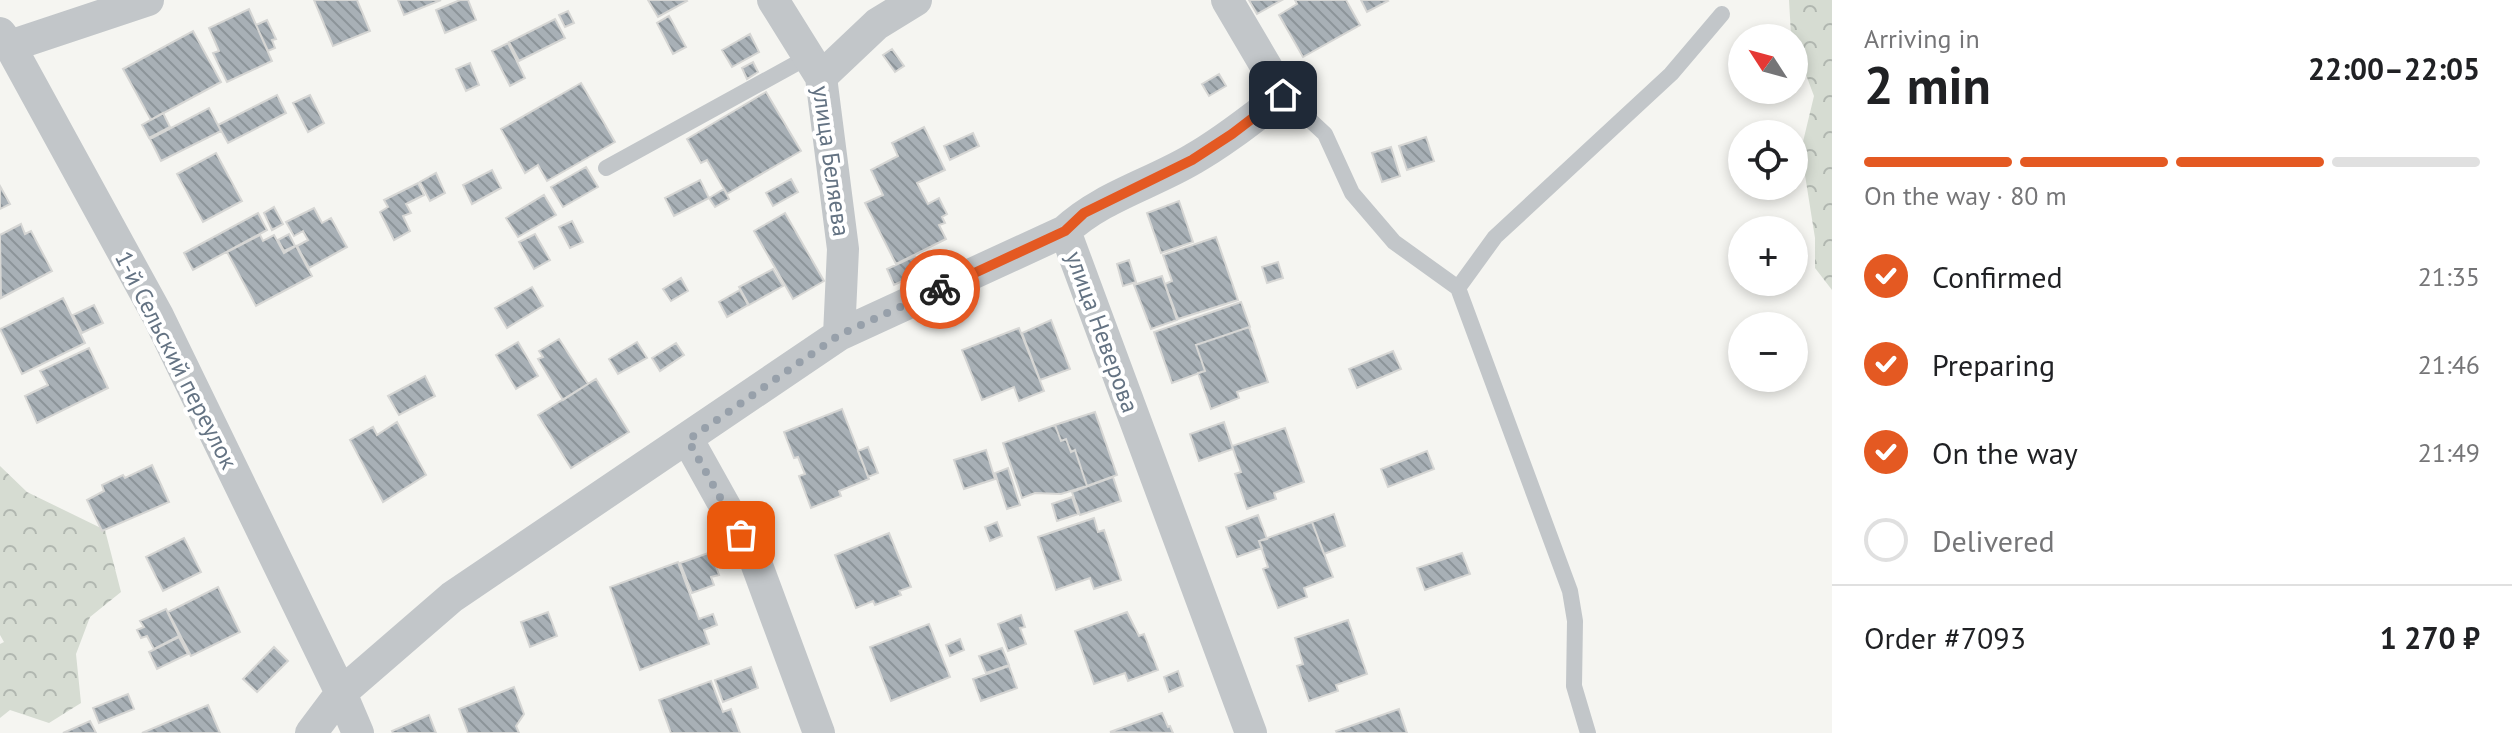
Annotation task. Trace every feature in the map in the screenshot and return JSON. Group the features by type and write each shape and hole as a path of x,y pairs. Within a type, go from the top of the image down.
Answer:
{"street":[{"path":"5,39 148,0"},
{"name":"улица Беляева","path":"773,0 815,67 843,249 839,335"},
{"path":"815,67 916,0"},
{"path":"1227,0 1283,95"},
{"name":"1-й Сельский переулок","path":"5,39 158,316 358,733"},
{"name":"улица Неверова","path":"1251,733 1065,231 1084,213 1192,160 1283,95"},
{"path":"311,733 341,693 452,597 839,335 1065,231"},
{"path":"688,440 755,560 819,733"}],"lane":[{"path":"1458,288 1495,237 1671,74 1722,14"},
{"path":"606,168 815,67"},
{"path":"1283,95 1325,134 1352,193 1394,242 1458,288 1570,591 1575,621 1574,686 1588,733"}],"green space":[{"path":"1789,0 1832,0 1832,290 1815,268 1815,238 1808,194 1808,121 1814,96 1808,80 1808,24 1790,24"},
{"path":"0,466 27,492 105,530 121,592 90,617 76,654 81,703 49,723 10,710 0,718 0,644 4,642 0,635"}],"building":[{"path":"314,0 357,0 370,31 333,46"},
{"path":"398,0 441,0 404,15"},
{"path":"468,0 476,20 445,33 436,10"},
{"path":"648,0 686,0 687,1 658,17"},
{"path":"1249,0 1282,0 1257,14"},
{"path":"1295,0 1346,0 1360,25 1303,57 1279,15 1297,4"},
{"path":"1361,0 1387,0 1388,1 1367,12"},
{"path":"249,9 272,61 227,82 213,53 219,51 209,28"},
{"path":"568,11 574,23 565,27 559,15"},
{"path":"669,16 686,47 673,54 657,23"},
{"path":"555,19 565,38 519,61 509,42"},
{"path":"267,20 276,39 272,40 275,48 268,51 256,25"},
{"path":"193,31 221,82 151,120 123,69"},
{"path":"750,34 759,52 732,67 722,50"},
{"path":"508,43 525,78 510,86 492,51"},
{"path":"892,49 904,66 895,72 883,55"},
{"path":"753,62 758,72 747,79 742,68"},
{"path":"470,63 479,85 466,91 456,69"},
{"path":"1219,74 1226,86 1209,96 1202,84"},
{"path":"581,83 615,142 547,181 538,165 525,173 501,129"},
{"path":"766,92 801,151 727,194 707,160 701,163 687,139"},
{"path":"277,95 286,113 228,143 218,125"},
{"path":"310,95 324,123 308,132 293,103"},
{"path":"209,108 221,131 161,161 150,139"},
{"path":"163,113 170,127 149,138 142,125"},
{"path":"924,127 945,170 917,183 928,204 939,198 947,214 942,217 945,223 939,225 946,239 896,264 865,203 883,195 871,170 898,156 892,143"},
{"path":"973,133 979,146 950,160 944,146"},
{"path":"1426,137 1434,161 1407,170 1399,146"},
{"path":"1391,147 1400,176 1382,182 1372,153"},
{"path":"216,153 242,201 203,222 177,174"},
{"path":"586,167 598,187 563,207 551,187"},
{"path":"492,170 501,188 472,204 463,185"},
{"path":"436,173 445,193 430,201 420,182"},
{"path":"791,179 798,192 773,206 766,193"},
{"path":"700,180 709,198 674,216 665,198"},
{"path":"418,183 424,195 406,204 411,213 403,216 410,231 394,240 380,212 388,207 384,200"},
{"path":"0,186 10,204 0,209"},
{"path":"724,189 729,199 715,207 709,198"},
{"path":"544,195 556,215 518,237 506,218"},
{"path":"1179,201 1193,242 1161,253 1147,213"},
{"path":"274,207 283,224 272,230 264,213"},
{"path":"314,208 322,223 331,218 347,247 309,268 297,246 308,240 303,231 294,236 286,222"},
{"path":"258,213 267,230 193,270 184,253"},
{"path":"785,213 824,281 793,299 754,231"},
{"path":"572,221 583,242 570,248 559,227"},
{"path":"21,224 25,234 31,231 52,271 1,298 0,235"},
{"path":"289,234 295,246 284,251 278,240"},
{"path":"535,234 550,260 534,269 519,242"},
{"path":"260,235 263,241 274,235 284,253 296,246 312,276 256,306 227,252"},
{"path":"1216,237 1238,300 1178,319 1165,284 1172,281 1163,255"},
{"path":"915,256 922,272 894,285 887,269"},
{"path":"1129,260 1136,282 1123,286 1117,264"},
{"path":"1278,262 1283,278 1267,283 1262,267"},
{"path":"773,269 783,286 749,305 739,287"},
{"path":"1162,276 1177,320 1151,329 1134,285"},
{"path":"681,278 688,291 671,301 663,289"},
{"path":"532,287 543,306 507,328 495,308"},
{"path":"740,290 748,305 727,317 719,302"},
{"path":"63,298 85,343 22,374 0,329"},
{"path":"1241,302 1250,327 1196,345 1205,371 1172,383 1154,332"},
{"path":"94,305 103,323 82,333 73,315"},
{"path":"1051,320 1070,369 1040,380 1022,333"},
{"path":"1249,327 1268,382 1237,392 1239,398 1211,409 1198,373 1205,371 1196,345"},
{"path":"1019,328 1044,391 1019,401 1014,387 982,400 962,350"},
{"path":"559,339 588,384 563,400 538,359 543,357 539,351"},
{"path":"518,342 538,376 516,389 496,355"},
{"path":"637,342 647,358 618,374 609,359"},
{"path":"676,343 684,355 660,371 652,358"},
{"path":"89,348 108,388 37,423 25,396 48,385 40,371"},
{"path":"1393,351 1401,369 1357,388 1349,369"},
{"path":"425,376 435,396 399,415 388,396"},
{"path":"596,379 629,432 571,468 538,415"},
{"path":"842,409 869,479 839,491 841,496 811,508 799,476 805,474 798,457 794,458 784,432"},
{"path":"1095,412 1117,475 1087,486 1075,450 1071,452 1066,439 1061,441 1055,425"},
{"path":"397,422 426,475 383,502 350,440 373,427 377,435"},
{"path":"1224,422 1233,449 1199,461 1190,434"},
{"path":"1055,425 1061,441 1066,439 1071,452 1075,450 1087,486 1061,494 1035,493 1022,498 1003,443"},
{"path":"1285,428 1304,482 1274,493 1276,499 1247,509 1235,474 1241,472 1232,446"},
{"path":"868,447 878,473 868,477 858,451"},
{"path":"986,450 995,479 964,489 954,460"},
{"path":"1427,451 1434,469 1388,487 1381,469"},
{"path":"152,465 169,502 102,531 87,500 104,491 102,485"},
{"path":"1008,468 1020,505 1007,509 995,473"},
{"path":"1113,477 1121,501 1080,515 1072,492"},
{"path":"1072,497 1078,514 1057,521 1052,504"},
{"path":"1334,514 1345,546 1324,554 1312,522"},
{"path":"1258,515 1267,539 1259,541 1262,548 1237,557 1226,527"},
{"path":"1094,518 1098,532 1104,530 1121,580 1094,589 1090,578 1056,590 1038,537"},
{"path":"997,522 1002,536 990,541 985,527"},
{"path":"1312,522 1333,577 1304,588 1307,597 1278,608 1263,569 1268,567 1259,541"},
{"path":"889,533 911,587 899,591 901,595 875,605 873,601 856,608 835,555"},
{"path":"184,538 201,572 163,591 146,557"},
{"path":"711,552 719,575 711,577 714,585 692,593 680,563"},
{"path":"1462,553 1470,574 1425,590 1417,568"},
{"path":"678,562 699,619 713,614 717,625 704,630 709,644 640,670 610,587"},
{"path":"218,587 240,632 191,656 168,612"},
{"path":"166,609 179,636 154,649 147,636 141,638 137,630 144,627 140,621"},
{"path":"548,612 557,636 530,647 521,622"},
{"path":"1127,612 1139,636 1144,634 1158,670 1128,681 1125,673 1094,684 1075,631"},
{"path":"1021,615 1025,627 1020,628 1026,644 1008,651 998,624"},
{"path":"1348,620 1367,674 1336,685 1338,691 1309,701 1297,666 1303,664 1295,638"},
{"path":"929,624 950,677 891,701 870,647"},
{"path":"179,637 188,654 157,669 149,652"},
{"path":"960,639 964,650 950,656 946,645"},
{"path":"274,647 288,661 257,692 243,679"},
{"path":"1002,648 1009,665 986,673 979,656"},
{"path":"1009,666 1017,688 981,701 973,679"},
{"path":"751,667 758,688 723,702 715,680"},
{"path":"1178,671 1183,686 1169,692 1164,677"},
{"path":"711,681 723,712 731,709 740,733 671,733 659,700"},
{"path":"514,687 524,714 516,726 519,733 468,733 459,709"},
{"path":"128,694 134,709 99,723 93,708"},
{"path":"208,705 220,733 142,733"},
{"path":"1399,709 1407,733 1336,731"},
{"path":"1162,713 1173,733 1110,732"},
{"path":"429,715 436,733 392,731"},
{"path":"90,721 96,733 63,733"}],"way so far":[{"path":"741,535 688,440 839,335 940,289"}],"route":[{"path":"940,289 1065,231 1084,213 1192,160 1283,95"}]}
